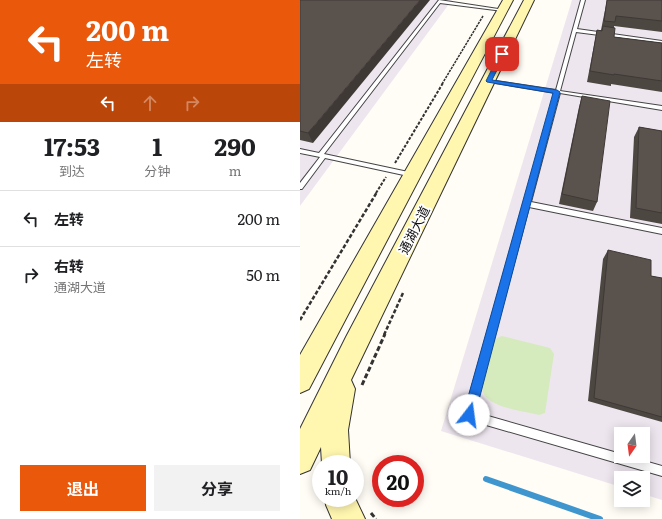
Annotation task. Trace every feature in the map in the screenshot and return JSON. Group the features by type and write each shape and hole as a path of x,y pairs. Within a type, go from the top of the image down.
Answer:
{"main road":[{"name":"通湖大道","path":"300,460 529,0"},
{"name":"通湖大道","path":"300,380 413,175 500,6"},
{"path":"300,364 321,342"},
{"path":"335,455 334,430 349,359"},
{"path":"342,507 349,519"}],"lane":[{"path":"583,0 469,415 662,471"},
{"path":"300,187 322,155 440,1 500,6"},
{"path":"574,30 662,42"},
{"path":"489,81 662,108"},
{"path":"300,151 413,175"},
{"path":"526,204 662,231"}],"path":[{"path":"300,320 390,170 500,6"}],"shaded area":[{"path":"300,0 452,0 300,206"},
{"path":"572,0 662,0 662,500 650,496 650,471 614,471 614,485 441,431"}],"green space":[{"path":"502,336 550,348 554,354 545,413 539,415 504,407 496,404 484,394 482,387 493,342"}],"building":[{"path":"300,0 420,0 308,133 300,131"},
{"path":"607,0 662,0 662,21 616,16 615,22 604,21"},
{"path":"603,26 615,28 614,37 662,43 662,81 590,71 597,30 602,31"},
{"path":"582,96 610,101 597,202 562,194"},
{"path":"639,127 662,131 662,213 636,208"},
{"path":"608,250 651,260 651,276 662,278 662,417 594,398"}],"waterway":[{"path":"486,479 600,519"}],"route":[{"path":"469,415 557,92 489,81 502,54"}]}
